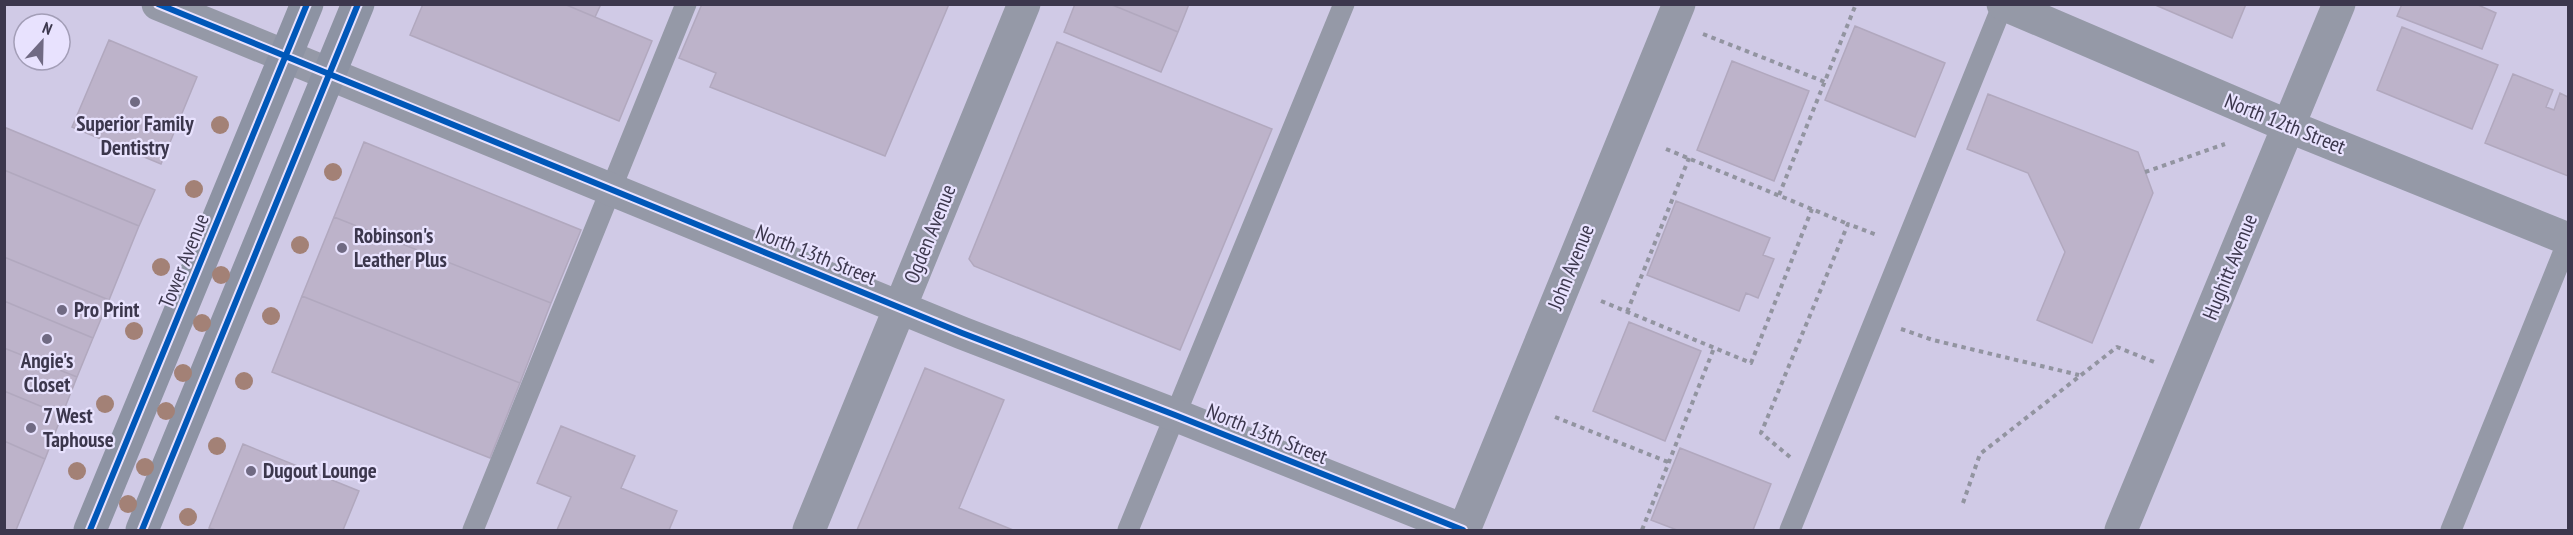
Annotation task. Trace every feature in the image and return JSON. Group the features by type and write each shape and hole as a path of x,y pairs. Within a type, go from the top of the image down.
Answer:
{"main road":[{"name":"Tower Avenue","path":"90,531 307,4"},
{"path":"142,531 358,4"}],"street":[{"name":"North 13th Street","path":"158,4 899,307 1464,531"},
{"name":"Ogden Avenue","path":"809,531 1023,4"},
{"name":"North 12th Street","path":"2003,4 2288,126 2568,240"},
{"name":"Hughitt Avenue","path":"2121,531 2339,4"},
{"name":"John Avenue","path":"1464,531 1676,13"}],"lane":[{"path":"473,531 686,4"},
{"path":"1128,531 1344,4"},
{"path":"1790,531 2003,4"},
{"path":"2451,531 2568,240"}],"path":[{"path":"1779,195 1856,4"},
{"path":"1676,13 1825,82"},
{"path":"2145,172 2225,144"},
{"path":"1666,149 1882,237"},
{"path":"1627,312 1689,158"},
{"path":"1602,302 1751,363 1812,209"},
{"path":"1793,459 1761,433 1848,224"},
{"path":"1874,319 1933,340 2080,375"},
{"path":"1963,502 1980,454 2117,347 2186,374"},
{"path":"1642,531 1714,348"},
{"path":"1555,417 1668,462"}],"building":[{"path":"423,4 564,4 652,41 619,121 410,35"},
{"path":"564,4 601,4 595,17"},
{"path":"702,4 949,4 885,156 710,87 716,73 679,58"},
{"path":"1075,4 1110,4 1178,32 1161,72 1064,32"},
{"path":"1110,4 1189,4 1178,32"},
{"path":"2153,4 2246,4 2232,38"},
{"path":"2402,4 2476,4 2496,13 2482,49 2397,16"},
{"path":"1855,26 1945,63 1915,137 1825,100"},
{"path":"2402,27 2498,65 2472,129 2377,90"},
{"name":"Superior Family Dentistry","path":"109,40 197,77 161,164 72,127"},
{"path":"1057,42 1272,129 1180,350 974,266 969,259"},
{"path":"1732,61 1809,91 1774,181 1697,150"},
{"path":"2513,74 2553,90 2546,107 2554,110 2560,93 2568,97 2568,176 2485,143"},
{"path":"1988,94 2138,152 2153,193 2092,343 2037,320 2065,252 2028,173 1967,149"},
{"path":"4,127 155,190 139,226 4,170"},
{"path":"364,142 581,230 551,303 334,217"},
{"path":"4,170 139,226 109,300 4,257"},
{"path":"1676,201 1770,238 1763,255 1774,259 1758,298 1746,293 1739,311 1647,275"},
{"path":"334,217 551,303 520,383 302,296"},
{"path":"4,257 109,300 93,338 4,301"},
{"path":"302,296 520,383 490,458 272,372"},
{"path":"4,301 93,338 77,377 4,348"},
{"path":"1629,322 1701,351 1665,441 1593,411"},
{"path":"4,348 77,377 62,415 4,391"},
{"path":"925,368 1004,400 959,508 1013,530 857,530"},
{"name":"7 West Taphouse","path":"4,391 62,415 45,459 4,441"},
{"path":"561,426 635,456 621,488 677,511 669,530 557,530 571,497 537,483"},
{"path":"4,441 45,459 16,530 4,530"},
{"path":"243,444 359,491 343,530 216,530 209,528"},
{"path":"1680,448 1771,484 1753,530 1677,530 1651,520"}],"cycle path":[{"path":"158,4 962,333 1463,530"},
{"path":"90,530 307,4"},
{"path":"142,530 358,4"}],"place":[{"name":"Superior Family Dentistry","path":"135,102"},
{"name":"Robinson's Leather Plus","path":"342,248"},
{"name":"Pro Print","path":"62,310"},
{"name":"Angie's Closet","path":"47,339"},
{"name":"7 West Taphouse","path":"31,428"},
{"name":"Dugout Lounge","path":"251,471"}]}
